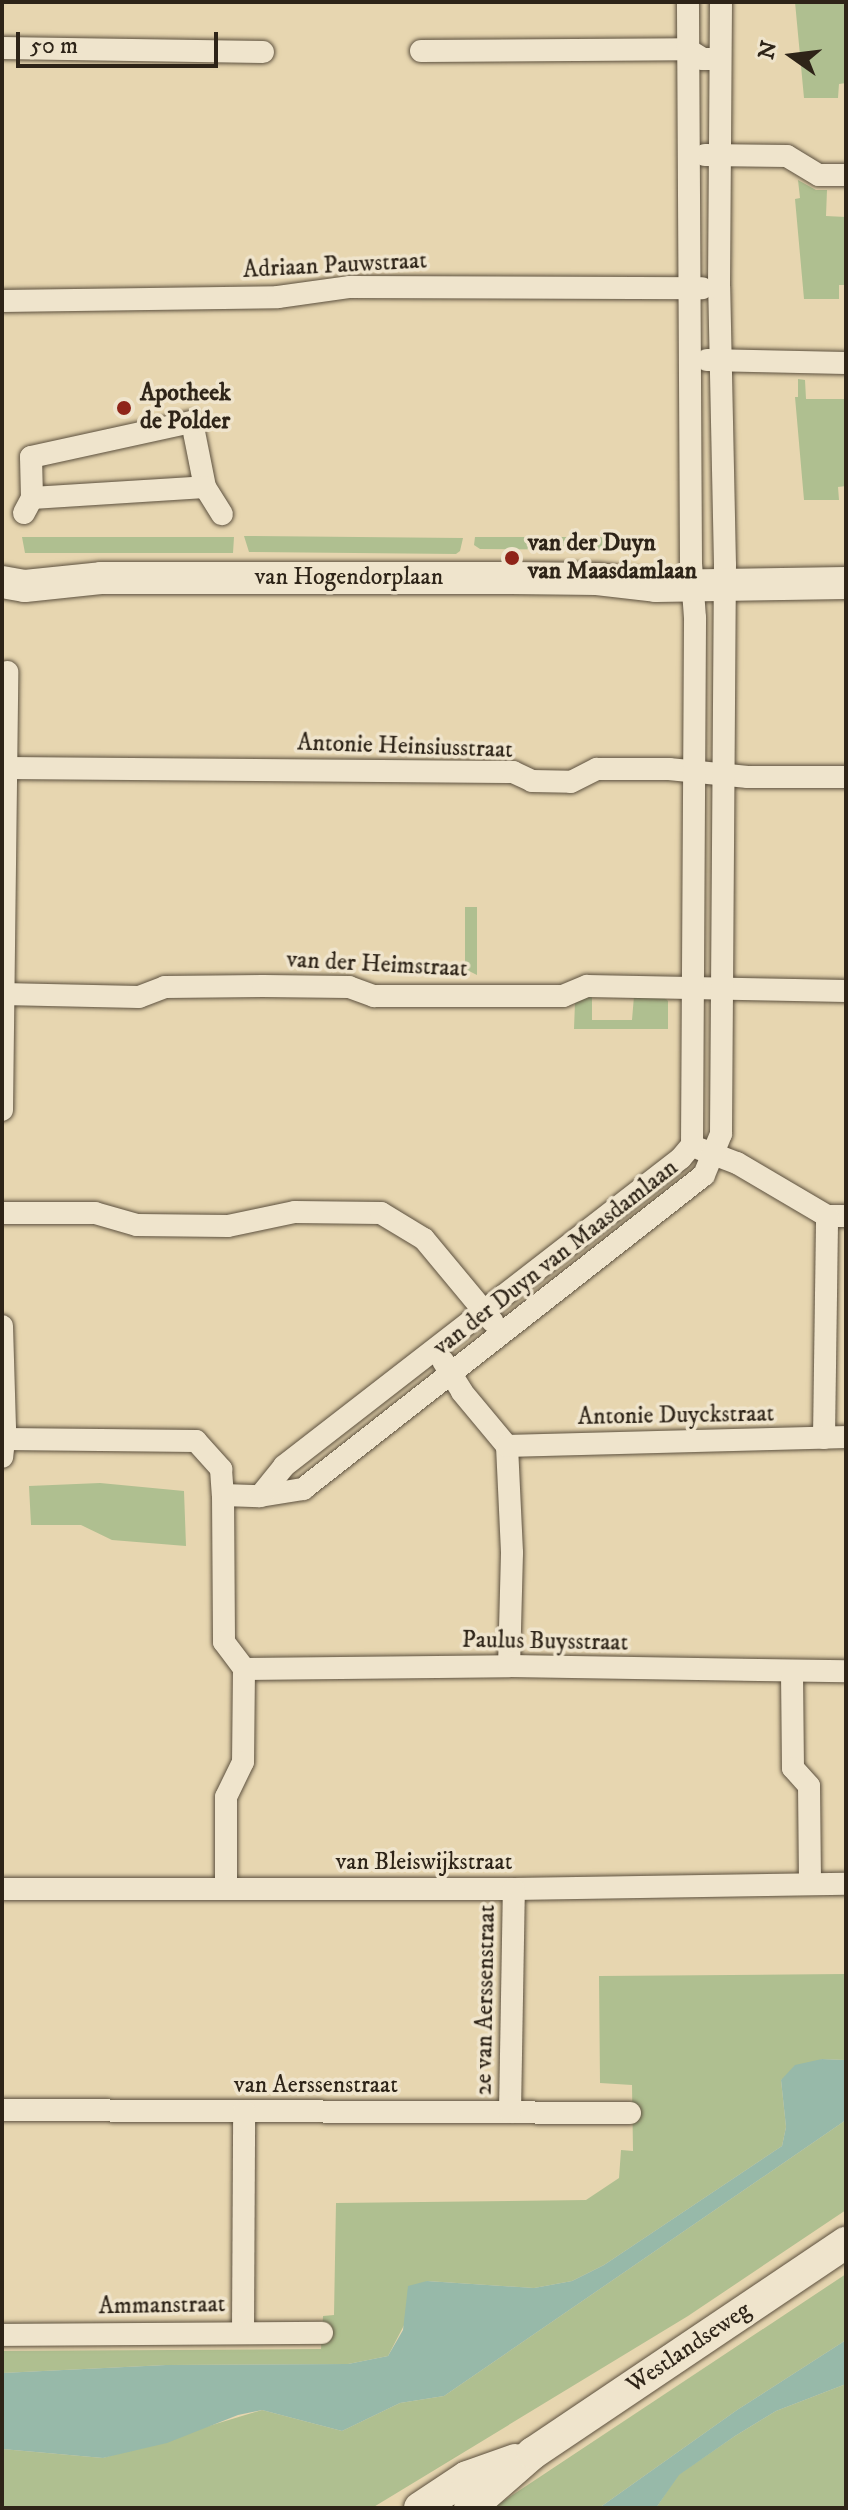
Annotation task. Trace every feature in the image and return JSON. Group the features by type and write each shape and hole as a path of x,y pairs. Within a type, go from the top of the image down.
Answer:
{"street":[{"name":"van der Duyn van Maasdamlaan","path":"223,1495 260,1496 303,1489 676,1200 704,1175 721,1134 722,774 690,360 688,2"},
{"name":"van der Duyn van Maasdamlaan","path":"260,1496 284,1466 681,1158 692,1145 695,772 720,360 721,2"},
{"path":"2,48 263,52"},
{"path":"421,51 687,49 703,59 720,59"},
{"path":"690,155 787,156 819,175 846,175"},
{"name":"Adriaan Pauwstraat","path":"2,301 278,297 350,287 719,288"},
{"path":"690,360 846,363"},
{"path":"205,487 28,505 28,451 192,422 205,487 222,514"},
{"name":"van Hogendorplaan","path":"2,567 25,564 101,578"},
{"name":"van Hogendorplaan","path":"2,582 25,586 101,578 597,579 846,568"},
{"name":"van Hogendorplaan","path":"709,575 846,583"},
{"path":"2,1110 7,672"},
{"name":"Antonie Heinsiusstraat","path":"6,768 513,772 532,781 571,782 597,769 846,777"},
{"name":"van der Heimstraat","path":"2,994 139,997 165,987 277,986 349,987 374,996 563,996 587,986 846,991"},
{"path":"692,1145 713,1156 737,1163 837,1216 835,1438"},
{"path":"2,1213 95,1213 137,1225 228,1226 295,1212 381,1213 424,1239 502,1334"},
{"path":"2,1326 3,1448 196,1441 221,1469 224,1642 244,1669 243,1762 226,1797 226,1887"},
{"path":"434,1350 452,1372 462,1392 507,1446 512,1553 509,1666"},
{"name":"Antonie Duyckstraat","path":"507,1446 835,1438"},
{"name":"Paulus Buysstraat","path":"244,1669 509,1666 772,1668 792,1673 846,1671"},
{"path":"792,1673 793,1768 809,1786 810,1884"},
{"name":"van Bleiswijkstraat","path":"2,1889 514,1889 846,1884"},
{"name":"2e van Aerssenstraat","path":"510,2112 514,1889"},
{"name":"van Aerssenstraat","path":"2,2110 630,2113"},
{"path":"243,2332 244,2111"},
{"name":"Westlandseweg","path":"470,2508 533,2453 846,2243"},
{"name":"Ammanstraat","path":"2,2335 322,2333"},
{"name":"Westlandseweg","path":"420,2508 467,2477 533,2453"}],"green space":[{"path":"795,2 846,2 846,83 839,84 838,98 804,98"},
{"path":"798,180 816,190 827,190 826,216 846,217 846,285 839,285 839,299 804,299 795,199 800,198"},
{"path":"798,379 805,380 806,399 846,399 846,486 838,487 839,500 804,500 795,397 798,397"},
{"path":"244,536 463,538 460,551 456,554 249,552"},
{"path":"22,537 234,537 233,553 25,553"},
{"path":"475,537 640,537 651,540 651,550 480,549 474,545"},
{"path":"465,907 477,907 477,975 465,969"},
{"path":"592,996 592,1020 632,1020 634,996 663,996 668,1001 668,1029 574,1029 575,1002"},
{"path":"100,1483 184,1491 186,1546 112,1540 81,1525 31,1525 29,1486"},
{"path":"846,1974 846,2060 822,2059 781,2080 786,2127 782,2146 604,2265 572,2281 534,2288 427,2281 388,2356 348,2364 166,2365 2,2373 2,2351 321,2349 323,2316 334,2315 336,2203 586,2200 619,2178 621,2150 633,2151 632,2085 600,2083 599,1976"},
{"path":"846,2120 846,2210 688,2316 372,2508 2,2508 2,2449 103,2458 262,2410 342,2431 400,2403 444,2396"},
{"path":"846,2274 846,2340 737,2410 599,2508 493,2508"},
{"path":"846,2384 846,2508 656,2508 678,2475 735,2436 776,2411"}],"shaded area":[{"path":"822,2059 846,2060 846,2120 444,2396 400,2403 342,2431 262,2410 238,2415 167,2443 103,2458 2,2449 2,2373 166,2365 348,2364 388,2356 403,2330 408,2286 427,2281 534,2288 572,2281 604,2265 782,2146 786,2127 781,2080 795,2065"},
{"path":"846,2340 846,2384 776,2411 735,2436 679,2475 656,2508 599,2508 737,2410"}],"place":[{"name":"Apotheek de Polder","path":"124,408"},
{"name":"van der Duyn van Maasdamlaan","path":"512,558"}]}
